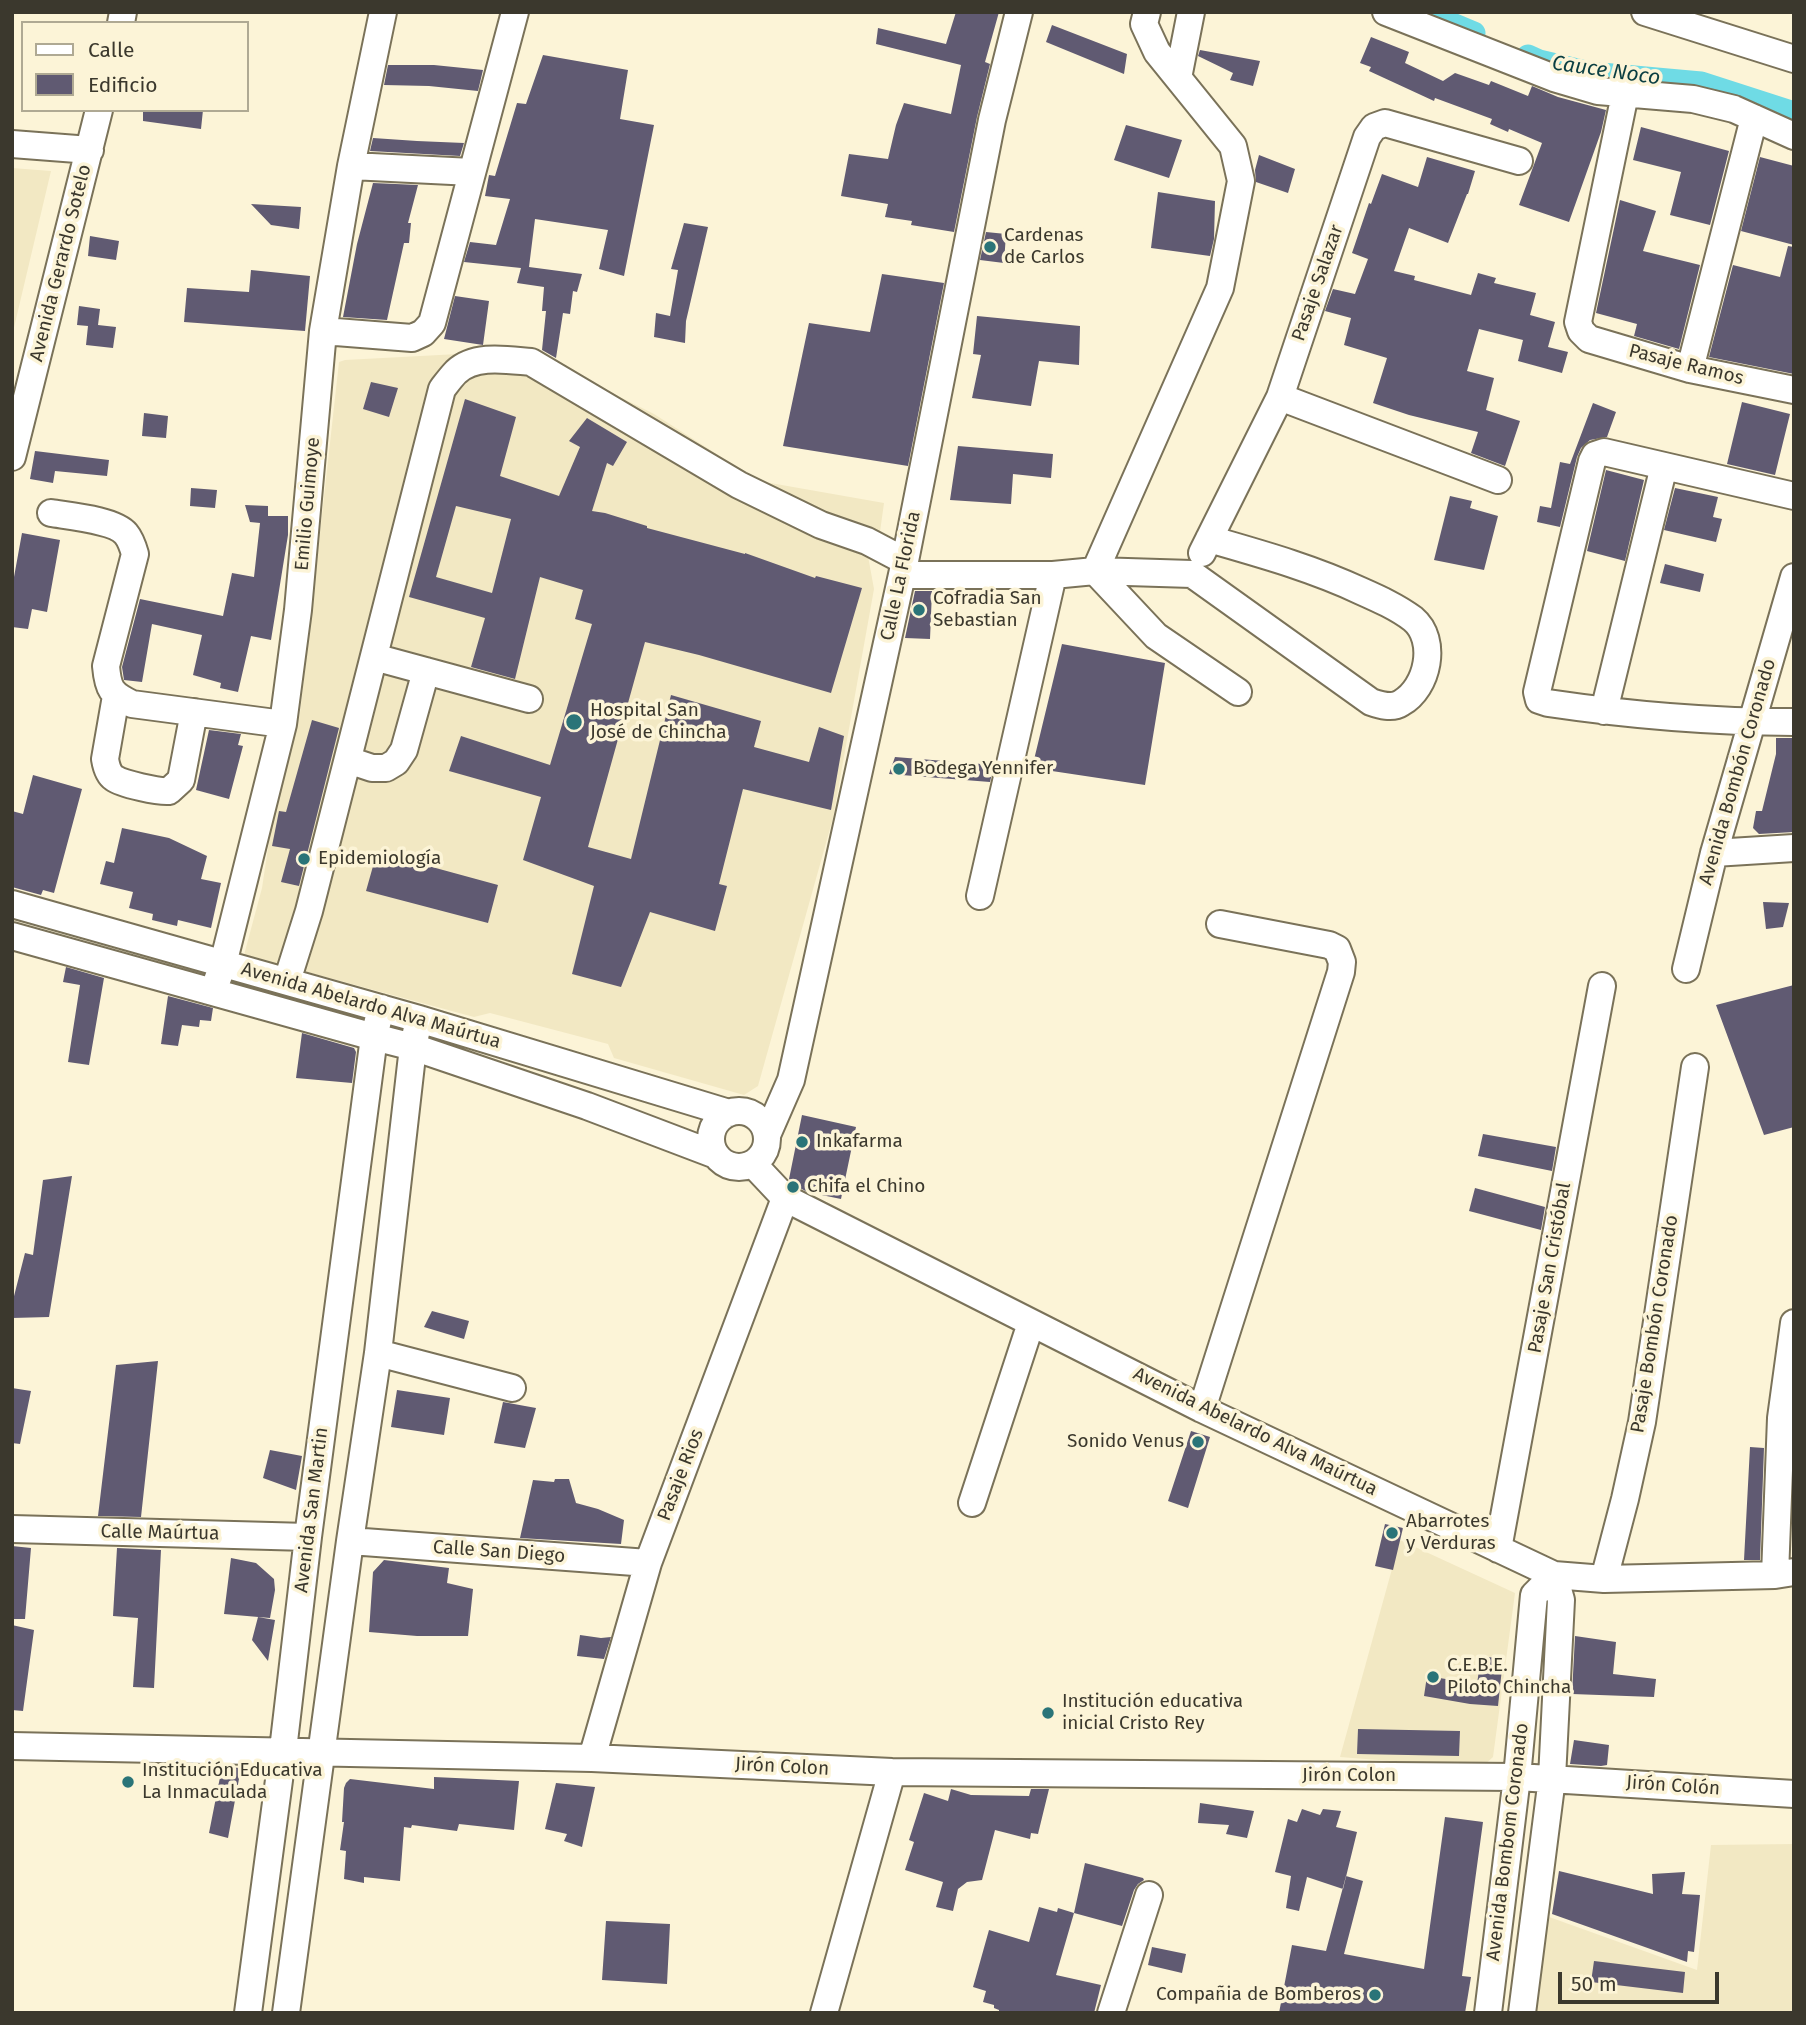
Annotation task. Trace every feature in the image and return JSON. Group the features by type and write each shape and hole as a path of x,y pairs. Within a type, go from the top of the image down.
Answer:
{"street":[{"name":"Emilio Guimoye","path":"213,992 223,964 283,723 298,610 323,331 351,166 383,12"},
{"path":"323,331 412,338 423,333 432,323 514,12"},
{"name":"Calle La Florida","path":"767,1135 791,1080 903,568 992,120 1019,12"},
{"path":"1095,571 1220,288 1241,181 1233,146 1157,52 1144,24 1147,12"},
{"path":"1178,78 1191,12"},
{"path":"1386,12 1554,78 1598,91 1693,99 1734,109 1794,136"},
{"path":"1645,12 1794,60"},
{"name":"Pasaje Ramos","path":"1625,94 1578,322 1581,331 1589,339 1690,369 1794,390"},
{"name":"Avenida Gerardo Sotelo","path":"12,457 99,112"},
{"path":"1690,369 1754,118"},
{"name":"Pasaje Salazar","path":"1192,574 1280,397 1367,136 1374,127 1385,123 1519,161"},
{"path":"12,144 90,150"},
{"path":"351,166 472,173"},
{"path":"287,981 309,911 442,389 458,370 474,362 498,359 531,362 738,485 821,524 867,541 903,568 1053,575 1095,571 1192,574 1371,702 1384,707 1400,705 1412,694 1421,680 1427,656 1423,632 1415,621 1384,601 1332,577 1209,539"},
{"path":"1280,397 1499,480"},
{"path":"1794,496 1604,452 1595,455 1591,461 1537,692 1539,700 1548,703 1604,711 1752,722 1794,722"},
{"path":"1604,711 1664,466"},
{"path":"51,513 114,526 125,532 132,543 135,554 106,666 108,684 116,696 132,704 283,723"},
{"path":"1095,571 1156,636 1238,692"},
{"path":"980,896 1053,575"},
{"name":"Avenida Bombón Coronado","path":"1686,969 1714,853 1794,577"},
{"path":"374,657 529,699"},
{"path":"348,760 372,768 386,768 396,762 404,750 426,671"},
{"path":"116,696 105,759 106,767 114,779 161,792 169,791 181,780 194,712"},
{"path":"1714,853 1794,848"},
{"name":"Avenida Abelardo Alva Maúrtua","path":"12,904 419,1019 729,1113"},
{"path":"1202,1409 1342,962 1337,948 1329,945 1220,924"},
{"name":"Avenida Abelardo Alva Maúrtua","path":"12,936 413,1047 587,1106 716,1155"},
{"name":"Pasaje San Cristóbal","path":"1498,1549 1602,986"},
{"name":"Avenida San Martin","path":"248,2013 374,1037 381,1008"},
{"path":"286,2013 378,1353 413,1047 419,1019"},
{"name":"Pasaje Bombón Coronado","path":"1604,1579 1642,1422 1695,1067"},
{"path":"587,1106 596,1072"},
{"path":"737,1111 753,1114 765,1126 767,1135 768,1143 760,1159 753,1164 737,1168 729,1166 712,1148 712,1131 721,1117 737,1111"},
{"name":"Avenida Abelardo Alva Maúrtua","path":"753,1164 785,1198 1202,1409 1328,1466 1554,1575 1604,1579 1785,1574"},
{"name":"Pasaje Rios","path":"592,1758 648,1563 785,1198"},
{"path":"972,1503 1031,1323"},
{"path":"1785,1574 1781,1418 1794,1323"},
{"path":"378,1353 512,1388"},
{"name":"Calle Maúrtua","path":"12,1529 308,1537"},
{"name":"Calle San Diego","path":"350,1541 648,1563"},
{"name":"Avenida Bombom Coronado","path":"1488,2013 1517,1777 1534,1595 1554,1575 1561,1600 1552,1778 1522,2013"},
{"name":"Jirón Colon","path":"12,1746 592,1758 891,1772 1552,1778"},
{"path":"824,2013 891,1772"},
{"name":"Jirón Colón","path":"1552,1778 1794,1794"},
{"path":"1111,2013 1149,1895"}],"shaded area":[{"path":"12,168 51,171 12,336"},
{"name":"Hospital San José de Chincha","path":"515,351 556,365 654,414 759,481 884,503 879,539 868,556 874,589 833,818 758,1086 744,1095 614,1058 608,1044 490,1013 474,1017 244,955 262,888 273,815 300,713 339,362"},
{"name":"C.E.B.E. Piloto Chincha","path":"1400,1540 1515,1593 1493,1757 1481,1768 1340,1757"},
{"path":"1794,1844 1794,2013 1526,2013 1538,1913 1697,1970 1711,1845"}],"building":[{"path":"956,12 999,12 985,62 990,64 954,232 911,225 912,221 885,217 888,204 841,196 849,154 888,159 904,103 951,114 961,65 876,44 878,28 946,44"},
{"path":"1052,25 1127,54 1124,74 1046,42"},
{"path":"1371,37 1409,52 1405,63 1443,81 1455,73 1489,85 1491,81 1528,96 1532,86 1558,97 1606,110 1601,132 1569,222 1519,205 1542,143 1490,124 1492,119 1435,98 1434,101 1369,71 1371,67 1360,63"},
{"path":"1200,50 1260,61 1253,86 1230,80 1233,73 1198,56"},
{"path":"543,55 628,70 620,119 654,125 624,276 599,269 608,230 535,219 529,267 582,274 577,292 573,291 570,314 563,313 556,358 542,350 546,311 542,311 544,287 517,283 521,268 464,262 470,242 496,245 510,199 485,196 489,175 495,176 517,103 526,104"},
{"path":"388,65 434,65 483,70 478,91 384,85"},
{"path":"143,112 203,112 201,129 143,121"},
{"path":"1126,125 1182,140 1169,178 1114,160"},
{"path":"1641,127 1729,151 1710,225 1670,215 1681,172 1633,160"},
{"path":"373,138 464,143 460,156 370,151"},
{"path":"1259,155 1295,169 1288,193 1256,182 1255,170"},
{"path":"1427,157 1475,171 1448,243 1409,228 1394,271 1415,276 1414,280 1471,295 1478,273 1496,278 1494,283 1536,293 1530,315 1555,322 1548,347 1568,352 1562,373 1518,361 1523,340 1479,329 1467,371 1494,378 1486,410 1520,421 1505,466 1471,453 1478,432 1373,403 1387,358 1344,345 1351,318 1325,311 1333,289 1355,294 1368,259 1352,253 1382,174 1418,187"},
{"path":"1760,157 1794,166 1794,245 1741,231"},
{"path":"373,183 418,185 408,223 411,223 409,243 404,243 387,320 343,317 357,244"},
{"path":"1158,192 1215,201 1214,239 1210,256 1151,248"},
{"path":"1620,200 1656,211 1643,251 1700,265 1679,349 1634,336 1637,324 1596,313"},
{"path":"251,204 301,207 299,229 271,225"},
{"path":"684,223 708,227 686,321 685,343 654,337 656,313 670,316 678,270 671,269"},
{"name":"Cardenas de Carlos","path":"986,232 1006,234 1004,263 980,260"},
{"path":"90,236 119,241 116,260 88,256"},
{"path":"1788,246 1794,247 1794,374 1709,357 1733,265 1780,277"},
{"path":"251,270 310,276 305,331 184,322 187,288 249,292"},
{"path":"882,274 944,283 908,466 783,446 809,323 870,332"},
{"path":"455,296 489,301 483,345 444,339"},
{"path":"79,306 100,309 98,325 116,327 113,348 86,345 88,326 77,325"},
{"path":"977,316 1080,326 1079,365 1039,361 1031,406 972,398 981,355 973,354"},
{"path":"371,382 398,388 389,417 363,409"},
{"path":"465,399 516,417 500,476 559,496 580,447 569,441 587,418 627,442 613,466 607,463 592,511 745,553 815,578 816,576 862,588 831,693 645,642 588,847 631,859 671,695 761,721 754,747 809,762 819,727 844,736 831,810 743,789 719,884 727,886 715,931 650,912 621,987 572,974 594,886 523,860 541,797 449,771 461,736 550,765 592,624 575,619 583,590 540,577 515,679 471,667 485,618 409,597","holes":["456,506 511,519 492,593 436,577"]},
{"path":"1742,402 1790,414 1775,475 1727,464"},
{"path":"1593,403 1616,412 1607,437 1590,440 1581,448 1560,527 1537,522 1540,506 1551,508 1560,462 1570,464"},
{"path":"144,413 168,416 166,438 142,436"},
{"path":"958,446 1053,454 1051,478 1013,474 1011,504 950,500"},
{"path":"35,451 109,460 107,476 55,471 53,483 30,479"},
{"path":"1606,470 1644,480 1625,561 1587,551"},
{"path":"191,488 217,490 215,508 190,506"},
{"path":"1675,488 1718,497 1713,517 1722,519 1716,542 1664,530"},
{"path":"1450,496 1472,501 1470,508 1498,516 1484,570 1434,560"},
{"path":"245,505 268,506 268,516 288,516 288,535 271,640 251,636 238,692 220,688 221,683 193,675 202,635 152,624 142,682 124,680 122,667 140,599 223,616 232,573 254,577 260,523 250,522"},
{"path":"22,533 60,540 47,612 32,609 28,629 12,627 12,588"},
{"path":"1665,564 1704,574 1700,592 1660,583"},
{"name":"Cofradia San Sebastian","path":"915,591 932,591 930,639 905,638"},
{"path":"1062,644 1165,663 1145,785 1032,768"},
{"path":"312,720 339,728 299,886 281,882 290,849 272,846 279,811 286,812"},
{"path":"209,730 241,734 238,745 243,746 229,799 196,790"},
{"path":"1776,738 1794,738 1794,832 1759,834 1753,828 1756,811 1762,811 1776,754"},
{"path":"895,757 994,765 990,782 889,774"},
{"path":"33,775 82,789 54,893 43,890 41,895 12,887 12,811 23,814"},
{"path":"122,828 169,838 207,856 201,879 221,883 211,928 178,920 177,926 152,920 153,914 129,908 133,892 100,884 106,861 114,863"},
{"path":"377,852 498,885 488,923 366,891"},
{"path":"1763,902 1789,903 1783,927 1766,929"},
{"path":"66,967 104,978 89,1065 68,1062 80,985 63,982"},
{"path":"1794,985 1794,1127 1764,1135 1716,1005"},
{"path":"168,996 213,1008 211,1021 200,1020 199,1027 182,1025 178,1046 161,1044"},
{"path":"302,1033 354,1048 356,1052 352,1083 296,1078"},
{"path":"802,1115 856,1127 841,1199 807,1192 789,1179"},
{"path":"1483,1134 1556,1147 1552,1171 1478,1156"},
{"path":"72,1176 49,1317 12,1318 12,1304 25,1253 33,1255 43,1180"},
{"path":"1475,1188 1545,1207 1541,1230 1469,1211"},
{"path":"432,1311 469,1321 464,1339 424,1327"},
{"path":"158,1361 141,1517 98,1516 116,1365"},
{"path":"12,1388 31,1391 20,1444 12,1443"},
{"path":"397,1390 450,1398 444,1435 391,1427"},
{"path":"503,1402 536,1408 525,1448 494,1443"},
{"path":"1191,1431 1210,1437 1188,1508 1168,1501"},
{"path":"1750,1447 1764,1448 1760,1560 1744,1560"},
{"path":"270,1450 302,1456 296,1490 263,1478"},
{"path":"555,1479 569,1479 576,1503 624,1520 621,1544 520,1538 533,1480 554,1482"},
{"path":"1385,1524 1403,1528 1393,1570 1375,1566"},
{"path":"12,1546 31,1548 25,1619 12,1619"},
{"path":"117,1548 161,1550 154,1688 133,1687 138,1618 113,1616"},
{"path":"231,1558 256,1563 274,1579 275,1590 270,1618 224,1614"},
{"path":"384,1560 449,1568 447,1583 473,1589 468,1636 369,1632 373,1572"},
{"path":"258,1617 275,1620 268,1661 252,1640"},
{"path":"12,1625 34,1630 23,1711 12,1710"},
{"path":"580,1635 611,1637 604,1659 577,1656"},
{"path":"1575,1636 1616,1642 1613,1674 1656,1679 1654,1697 1572,1694"},
{"path":"1481,1656 1503,1659 1498,1706 1424,1696 1427,1676 1477,1684"},
{"path":"1358,1729 1460,1731 1459,1756 1357,1754"},
{"path":"1574,1740 1609,1745 1607,1765 1570,1764"},
{"path":"222,1767 241,1768 228,1838 209,1833"},
{"path":"434,1777 519,1781 514,1830 459,1824 457,1831 412,1825 411,1828 404,1827 400,1881 364,1877 364,1883 344,1879 346,1851 340,1850 346,1783 350,1779 434,1789"},
{"path":"556,1783 595,1787 582,1847 564,1841 567,1834 545,1829"},
{"path":"951,1789 971,1795 1029,1796 1031,1789 1049,1789 1038,1834 1031,1833 1030,1839 995,1830 982,1880 967,1882 958,1889 953,1911 936,1907 943,1882 905,1870 914,1842 909,1840 924,1793 948,1801"},
{"path":"1200,1803 1254,1811 1247,1838 1226,1834 1229,1825 1198,1823"},
{"path":"1302,1809 1320,1815 1323,1809 1341,1811 1336,1827 1357,1832 1343,1889 1307,1877 1299,1911 1286,1908 1291,1876 1275,1872 1288,1819 1297,1822"},
{"path":"1445,1817 1483,1822 1462,1976 1471,1977 1465,2013 1279,2013 1292,1945 1326,1951 1346,1876 1363,1881 1344,1954 1424,1969"},
{"path":"1085,1863 1143,1878 1134,1890 1122,1926 1074,1913"},
{"path":"1559,1871 1653,1894 1652,1874 1685,1872 1682,1894 1700,1895 1694,1952 1688,1951 1687,1962 1552,1914"},
{"path":"1039,1907 1057,1912 1058,1908 1074,1913 1056,1975 1101,1985 1094,2013 999,2013 994,2005 983,2002 986,1991 973,1987 989,1930 1029,1942"},
{"path":"606,1921 670,1924 667,1984 602,1980"},
{"path":"1152,1947 1186,1954 1182,1973 1148,1965"},
{"path":"1594,1961 1685,1972 1683,1993 1591,1982"}],"waterway":[{"name":"Cauce Noco","path":"1424,12 1474,33"},
{"name":"Cauce Noco","path":"1528,56 1590,73 1701,83 1794,113"}],"place":[{"name":"Cardenas de Carlos","path":"990,247"},
{"name":"Cofradia San Sebastian","path":"919,610"},
{"name":"Hospital San José de Chincha","path":"574,722"},
{"name":"Bodega Yennifer","path":"899,769"},
{"name":"Epidemiología","path":"304,859"},
{"name":"Inkafarma","path":"802,1142"},
{"name":"Chifa el Chino","path":"793,1187"},
{"name":"Sonido Venus","path":"1198,1442"},
{"name":"Abarrotes y Verduras","path":"1392,1533"},
{"name":"C.E.B.E. Piloto Chincha","path":"1433,1677"},
{"name":"Institución educativa inicial Cristo Rey","path":"1048,1713"},
{"name":"Institución Educativa La Inmaculada","path":"128,1782"},
{"name":"Compañia de Bomberos","path":"1375,1995"}]}
